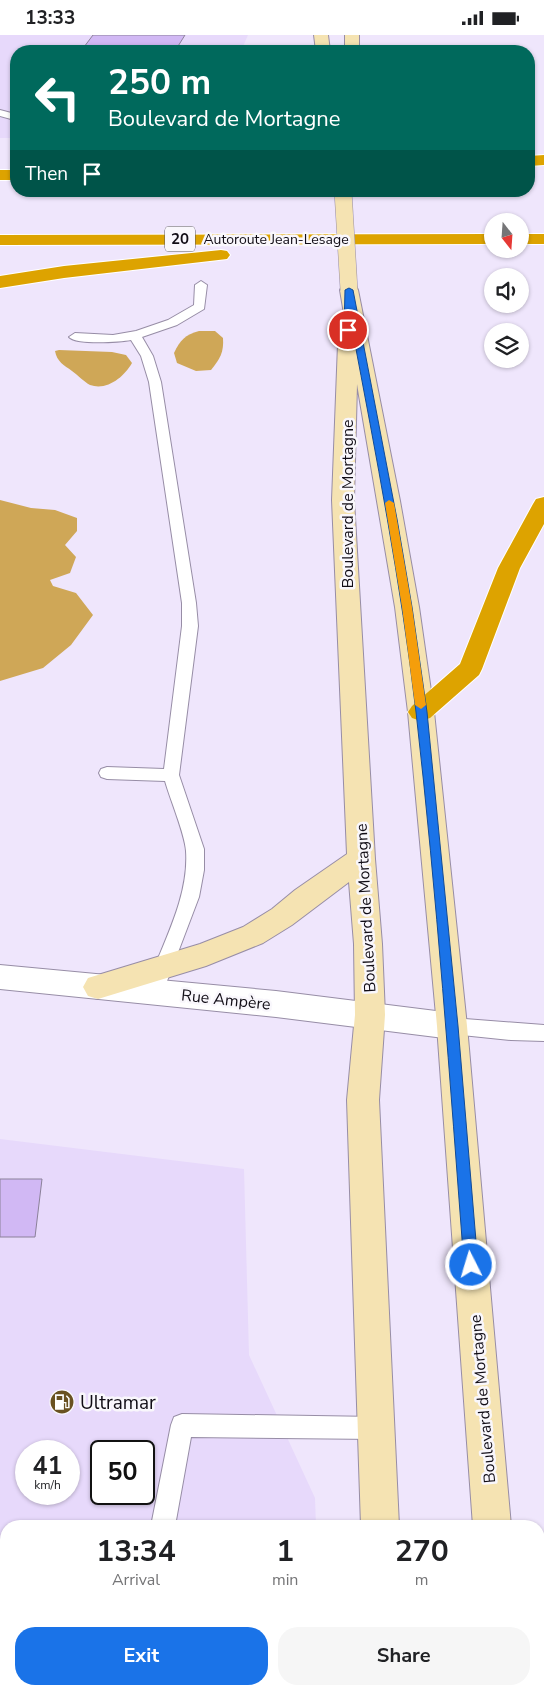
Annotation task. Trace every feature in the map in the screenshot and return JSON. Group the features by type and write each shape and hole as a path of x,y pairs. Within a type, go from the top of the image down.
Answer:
{"highway":[{"path":"0,281 64,272 359,239"},
{"name":"Autoroute Jean-Lesage","path":"0,240 484,239"},
{"path":"529,239 544,239"},
{"path":"421,712 470,669 510,568 544,504"}],"main road":[{"name":"Boulevard de Mortagne","path":"343,197 349,290 343,500 368,944 370,1015 363,1100 380,1520"},
{"name":"Boulevard de Mortagne","path":"349,290 391,511 407,607 421,712 452,1026 492,1520"},
{"path":"159,980 206,954 253,935 282,917 305,898 362,859"}],"street":[{"name":"Rue Ampère","path":"0,977 98,987 159,980 370,1015 452,1026"}],"lane":[{"path":"75,337 134,335 167,324 193,312 200,306 201,285"},
{"path":"134,335 147,356 155,382 189,603 190,626 171,775 196,849 190,897 159,980"},
{"path":"107,773 171,775"},
{"path":"452,1026 511,1032 544,1033"},
{"path":"164,1520 182,1425 376,1427"}],"shaded area":[{"path":"0,35 248,35 244,45 10,45 10,138 0,138"},
{"path":"199,331 215,331 223,338 221,355 211,370 196,371 177,363 174,353 178,345 190,334"},
{"path":"55,351 112,352 126,355 132,363 120,378 114,382 103,386 90,385 61,363"},
{"path":"0,500 31,508 55,510 77,518 77,531 65,545 76,557 70,573 50,580 53,586 76,593 93,615 71,645 43,668 0,681"},
{"path":"0,1139 244,1169 249,1355 315,1498 316,1520 0,1520"}],"building":[{"path":"93,35 185,35 179,45 86,45"},
{"path":"0,1179 42,1179 35,1237 0,1237"}],"slow traffic":[{"path":"389,503 407,607 421,705"}],"place":[{"name":"Ultramar","path":"62,1402"}],"route":[{"path":"348,330 349,290 392,519 415,658 452,1026 471,1265"}]}
